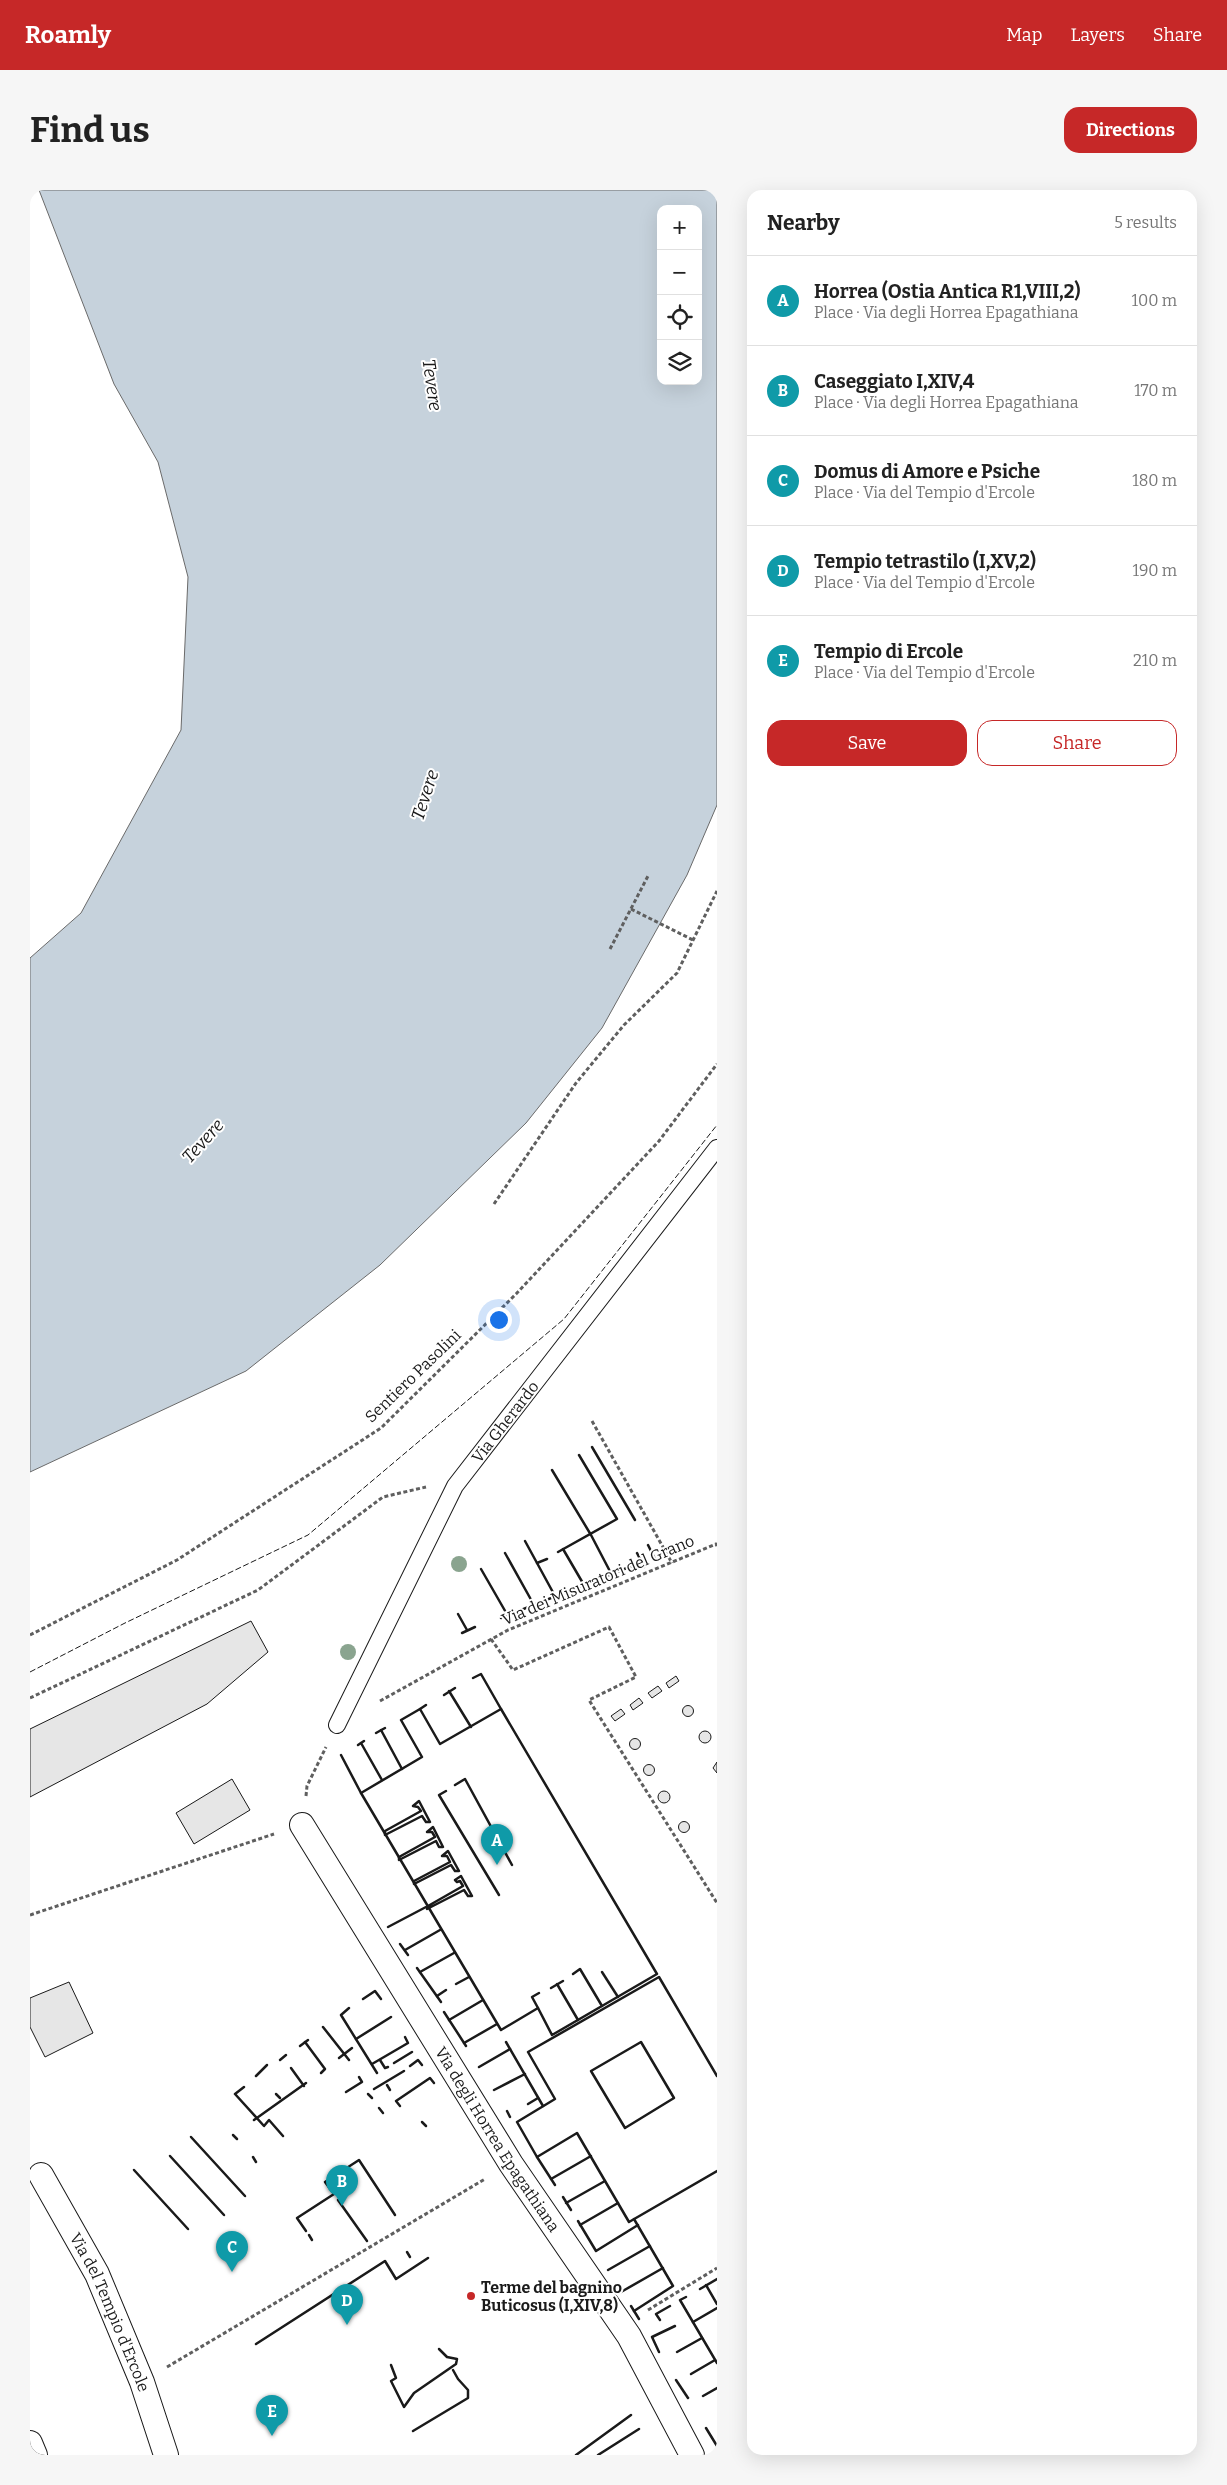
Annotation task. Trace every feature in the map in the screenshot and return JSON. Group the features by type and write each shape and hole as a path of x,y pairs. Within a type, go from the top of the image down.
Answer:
{"street":[{"name":"Via degli Horrea Epagathiana","path":"302,1825 511,2164 629,2336 692,2455"},
{"name":"Via del Tempio d'Ercole","path":"41,2175 97,2274 142,2382 166,2455"},
{"path":"30,2443 35,2455"}],"lane":[{"name":"Via Gherardo","path":"337,1725 455,1486 717,1148"}],"path":[{"path":"610,948 648,876"},
{"path":"494,1204 576,1083 624,1025 677,973 717,891"},
{"path":"631,909 692,940"},
{"name":"Sentiero Pasolini","path":"30,1635 177,1560 381,1428 516,1294 659,1140 717,1064"},
{"path":"592,1421 672,1563"},
{"path":"30,1698 258,1590 383,1497 417,1488 455,1486"},
{"name":"Via dei Misuratori del Grano","path":"337,1725 508,1630 716,1545"},
{"path":"491,1639 513,1670 609,1627 636,1677 589,1700 717,1903"},
{"path":"30,1915 302,1825 307,1786 337,1725"},
{"path":"142,2382 511,2164"},
{"path":"629,2336 651,2322 646,2312 717,2268"}],"water":[{"name":"Tevere","path":"39,190 717,190 717,805 687,875 602,1028 526,1123 380,1265 246,1371 30,1472 30,958 81,913 181,730 188,577 158,462 114,384"}],"building":[{"path":"251,1621 268,1652 207,1704 30,1797 30,1729"},
{"path":"676,1676 679,1681 669,1688 666,1683"},
{"path":"658,1686 662,1691 652,1698 648,1693"},
{"path":"639,1698 643,1703 633,1710 630,1705"},
{"path":"688,1705 694,1711 688,1717 682,1711"},
{"path":"621,1709 625,1714 615,1721 611,1716"},
{"path":"705,1731 711,1737 705,1743 699,1737"},
{"path":"635,1738 641,1744 635,1750 629,1744"},
{"path":"717,1762 717,1773 713,1768"},
{"path":"649,1764 655,1770 649,1776 643,1770"},
{"path":"232,1779 250,1810 194,1844 176,1813"},
{"path":"664,1791 670,1797 664,1803 658,1797"},
{"path":"684,1821 690,1827 684,1833 678,1827"},
{"path":"69,1982 93,2033 45,2057 30,2027 30,1998"}],"fence":[{"path":"30,1672 125,1623 308,1535 564,1319 717,1125"}],"wall":[{"path":"592,1447 635,1520"},
{"path":"558,1552 617,1519 579,1455"},
{"path":"552,1470 591,1535 614,1579"},
{"path":"525,1541 555,1596"},
{"path":"648,1545 655,1559"},
{"path":"563,1549 584,1585"},
{"path":"505,1553 534,1605"},
{"path":"637,1553 644,1567"},
{"path":"537,1563 547,1559"},
{"path":"501,1618 642,1562"},
{"path":"481,1569 508,1616"},
{"path":"458,1614 467,1630"},
{"path":"462,1633 475,1627"},
{"path":"473,1678 481,1674 501,1709"},
{"path":"444,1695 455,1688"},
{"path":"449,1691 471,1727"},
{"path":"420,1709 426,1705"},
{"path":"420,1709 440,1744 501,1709 657,1974 552,2035 538,2008 501,2030 361,1793 422,1757 401,1720 420,1709"},
{"path":"376,1733 385,1728"},
{"path":"381,1730 402,1769"},
{"path":"358,1745 364,1741"},
{"path":"361,1743 382,1780"},
{"path":"341,1755 361,1793"},
{"path":"455,1785 465,1779 512,1865"},
{"path":"446,1791 439,1795 499,1895"},
{"path":"419,1801 430,1822 426,1822 422,1816 385,1835 385,1831 421,1811 418,1807 413,1806 419,1801"},
{"path":"433,1827 443,1847 439,1847 436,1841 399,1860 399,1857 435,1837 432,1832 427,1832 433,1827"},
{"path":"448,1851 459,1871 455,1871 451,1865 414,1884 414,1881 450,1862 447,1856 442,1856 448,1851"},
{"path":"461,1876 472,1896 468,1896 464,1890 427,1909 428,1906 463,1886 460,1881 457,1882 455,1880 461,1876"},
{"path":"388,1927 426,1907"},
{"path":"405,1950 440,1930"},
{"path":"400,1944 408,1955"},
{"path":"420,1972 454,1953"},
{"path":"417,1968 441,2002"},
{"path":"573,1974 580,1969 602,2006"},
{"path":"602,1972 618,1997"},
{"path":"456,1984 469,1977"},
{"path":"717,2076 659,1977 528,2052 555,2099 517,2122 537,2157 577,2133 629,2222 717,2171"},
{"path":"551,1988 563,1981"},
{"path":"557,1984 578,2020"},
{"path":"437,1996 446,1990"},
{"path":"363,1999 375,1991 381,1999"},
{"path":"538,2008 532,1997 539,1993"},
{"path":"449,2020 483,2000"},
{"path":"349,2008 341,2015 377,2073"},
{"path":"444,2012 466,2046"},
{"path":"356,2039 391,2017"},
{"path":"464,2043 497,2024"},
{"path":"323,2027 349,2060"},
{"path":"372,2064 408,2043 405,2037"},
{"path":"300,2046 308,2040"},
{"path":"305,2042 325,2069 321,2073"},
{"path":"506,2042 543,2106"},
{"path":"641,2042 674,2098 625,2128 591,2071 641,2042"},
{"path":"339,2058 352,2048"},
{"path":"479,2067 510,2049"},
{"path":"394,2063 412,2052"},
{"path":"280,2060 286,2055"},
{"path":"380,2060 385,2068 388,2067"},
{"path":"410,2066 418,2060 422,2065"},
{"path":"256,2076 267,2065"},
{"path":"291,2068 304,2086"},
{"path":"374,2089 404,2071"},
{"path":"494,2090 525,2074"},
{"path":"346,2092 362,2082 359,2077"},
{"path":"400,2106 396,2101 430,2078 434,2083"},
{"path":"254,2120 306,2083"},
{"path":"387,2085 390,2090"},
{"path":"244,2087 235,2094 264,2126 269,2120 283,2136"},
{"path":"276,2094 280,2098"},
{"path":"368,2094 372,2098"},
{"path":"528,2104 538,2098"},
{"path":"379,2108 383,2113"},
{"path":"507,2111 510,2117"},
{"path":"422,2122 426,2126"},
{"path":"233,2135 237,2139"},
{"path":"191,2137 245,2196"},
{"path":"170,2156 224,2215"},
{"path":"551,2179 591,2156"},
{"path":"253,2157 256,2162"},
{"path":"537,2157 555,2185"},
{"path":"306,2231 297,2218 334,2194 325,2182 359,2160 395,2215"},
{"path":"134,2170 188,2229"},
{"path":"566,2203 605,2181"},
{"path":"563,2197 571,2210"},
{"path":"338,2200 367,2241"},
{"path":"580,2225 618,2203"},
{"path":"634,2219 673,2286 634,2311"},
{"path":"578,2221 596,2251 638,2225"},
{"path":"309,2235 312,2240"},
{"path":"608,2270 650,2246"},
{"path":"407,2252 410,2257"},
{"path":"256,2344 385,2261 396,2279 428,2258"},
{"path":"621,2292 663,2268"},
{"path":"700,2289 717,2279"},
{"path":"706,2285 717,2304"},
{"path":"686,2297 680,2300 717,2363"},
{"path":"631,2306 639,2319"},
{"path":"660,2320 656,2314 670,2306"},
{"path":"693,2322 717,2308"},
{"path":"659,2352 652,2337 675,2326"},
{"path":"677,2352 702,2338"},
{"path":"391,2365 396,2378 391,2381 404,2407 414,2393 456,2364 457,2359 447,2357 439,2349"},
{"path":"691,2374 715,2360"},
{"path":"413,2431 468,2398 468,2390 453,2370"},
{"path":"676,2380 688,2398"},
{"path":"703,2396 717,2388"},
{"path":"576,2455 631,2415"},
{"path":"706,2428 717,2446"},
{"path":"598,2455 639,2429"}],"place":[{"name":"Horrea (Ostia Antica R1,VIII,2)","path":"497,1865"},
{"name":"Caseggiato I,XIV,4","path":"342,2206"},
{"name":"Domus di Amore e Psiche","path":"232,2272"},
{"name":"Terme del bagnino Buticosus (I,XIV,8)","path":"471,2296"},
{"name":"Tempio tetrastilo (I,XV,2)","path":"347,2325"},
{"name":"Tempio di Ercole","path":"272,2436"}]}
